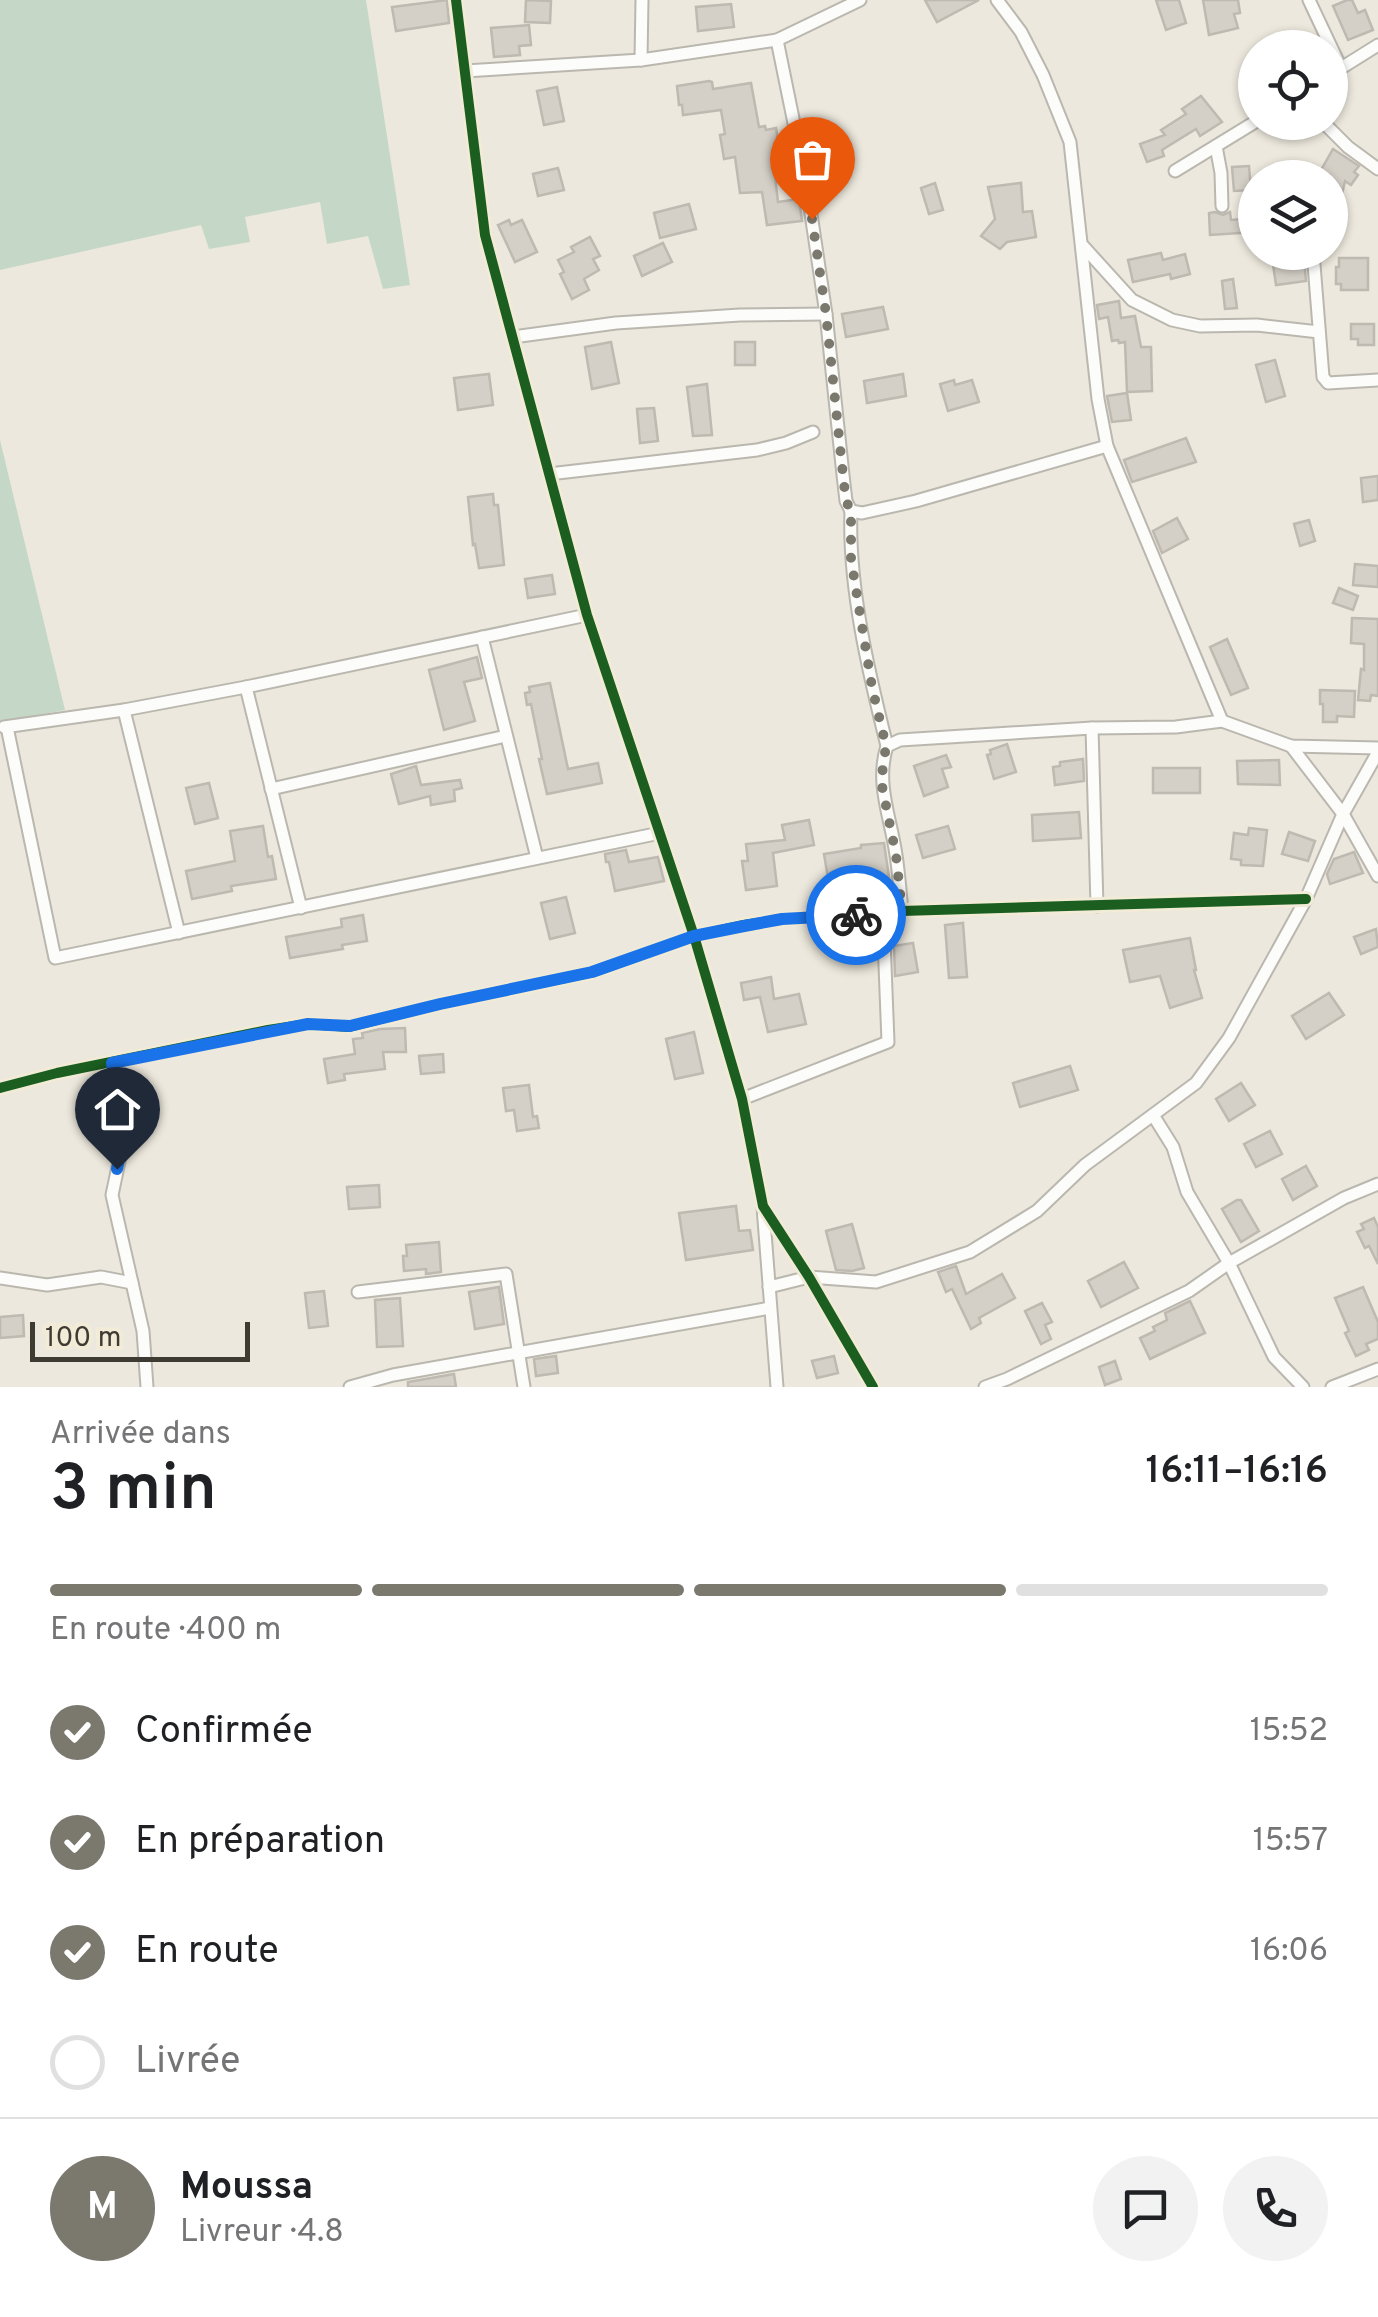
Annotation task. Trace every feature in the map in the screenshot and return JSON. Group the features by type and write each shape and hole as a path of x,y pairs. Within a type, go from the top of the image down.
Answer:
{"street":[{"path":"456,0 485,235 587,615 694,936 742,1100 763,1206 777,1387"},
{"path":"642,0 642,60"},
{"path":"465,71 642,60 777,40 860,0"},
{"path":"997,0 1021,32 1044,75 1070,142 1098,400 1107,446 1222,721"},
{"path":"1308,0 1320,30"},
{"path":"777,40 826,314 846,501 851,511 851,559 886,746 881,781 896,855 902,911"},
{"path":"1348,64 1378,45"},
{"path":"1175,171 1238,132"},
{"path":"1341,140 1378,169"},
{"path":"1216,146 1222,206"},
{"path":"1082,245 1132,300 1172,320 1200,326 1258,325 1319,332"},
{"path":"1314,270 1323,377 1328,384 1378,380"},
{"path":"513,336 616,323 826,314"},
{"path":"550,474 757,450 786,444 813,432"},
{"path":"851,511 916,501 1107,446"},
{"path":"587,615 246,687 4,727 55,958 660,833"},
{"path":"482,637 536,858"},
{"path":"246,687 301,908"},
{"path":"124,710 179,932"},
{"path":"769,1287 809,1277 876,1282 970,1252 1037,1211 1085,1165 1196,1084 1229,1038 1306,898 1343,814 1378,750 1291,746 1222,721 900,740 886,746"},
{"path":"1092,728 1098,906"},
{"path":"271,789 506,736"},
{"path":"1291,746 1343,814 1378,876"},
{"path":"0,1088 57,1073 308,1024 350,1026 592,972 694,936 782,919 902,911 1306,898"},
{"path":"742,1100 888,1042 883,914"},
{"path":"112,1063 123,1142 112,1196 144,1331 148,1387"},
{"path":"1153,1115 1173,1147 1187,1192 1229,1262 1274,1356 1302,1387"},
{"path":"985,1387 1189,1291 1229,1262 1344,1198 1378,1184"},
{"path":"763,1206 873,1387"},
{"path":"358,1292 506,1274 524,1387"},
{"path":"0,1278 47,1285 101,1277 132,1283"},
{"path":"350,1387 393,1374 770,1308"},
{"path":"1332,1387 1378,1370"}],"green space":[{"path":"0,0 366,0 410,285 383,289 368,236 327,244 320,202 245,217 250,242 209,249 201,225 0,270"},
{"path":"0,440 65,710 0,722"}],"building":[{"path":"447,0 449,23 396,31 392,7"},
{"path":"526,0 551,1 550,23 525,22"},
{"path":"925,0 979,0 937,22"},
{"path":"1156,0 1179,0 1186,23 1166,30"},
{"path":"1203,0 1238,0 1240,13 1234,14 1238,28 1209,35"},
{"path":"1352,0 1358,13 1365,10 1373,30 1348,40 1348,30 1344,30 1333,6"},
{"path":"731,4 734,27 698,31 696,7"},
{"path":"529,25 531,45 519,46 520,55 494,57 491,28"},
{"path":"709,81 713,89 751,83 759,127 776,128 781,158 773,160 778,202 799,199 802,221 767,225 762,192 740,193 735,157 724,159 721,110 683,115 677,86"},
{"path":"557,87 564,121 544,125 537,91"},
{"path":"1201,96 1222,122 1200,136 1196,129 1162,150 1164,156 1147,162 1140,144 1165,135 1161,130 1186,114 1182,109"},
{"path":"1333,149 1359,166 1351,185 1348,160 1327,160"},
{"path":"1232,167 1238,167 1238,191 1234,191"},
{"path":"558,168 564,190 538,196 533,174"},
{"path":"935,183 943,210 929,214 921,188"},
{"path":"1021,183 1023,212 1032,211 1036,237 1007,242 1000,249 981,236 995,219 988,187"},
{"path":"689,204 696,229 660,238 654,213"},
{"path":"1230,212 1231,220 1238,219 1238,233 1210,235 1209,213"},
{"path":"509,220 511,225 522,220 537,252 515,262 498,225"},
{"path":"590,237 600,256 593,259 599,270 584,279 589,290 572,299 558,260"},
{"path":"663,243 672,262 642,276 634,256"},
{"path":"1161,253 1163,260 1185,254 1190,274 1133,282 1128,260"},
{"path":"1348,258 1368,258 1368,290 1341,290 1341,284 1336,284 1336,270 1348,270"},
{"path":"1274,270 1305,270 1306,281 1276,285"},
{"path":"1233,279 1237,308 1225,309 1222,281"},
{"path":"1119,301 1121,318 1135,316 1141,347 1151,347 1152,391 1127,392 1125,342 1112,341 1108,317 1099,319 1097,305"},
{"path":"883,307 888,329 846,337 842,314"},
{"path":"1351,324 1374,324 1374,345 1358,345 1358,339 1351,339"},
{"path":"611,342 619,383 592,389 585,347"},
{"path":"735,342 755,342 755,365 735,365"},
{"path":"1275,360 1285,396 1266,402 1256,365"},
{"path":"489,374 493,405 458,410 454,378"},
{"path":"903,374 906,396 867,403 864,381"},
{"path":"954,380 955,385 972,380 979,402 948,411 940,384"},
{"path":"707,384 712,435 693,436 687,387"},
{"path":"1127,393 1131,420 1112,422 1107,396"},
{"path":"654,408 658,441 640,443 637,409"},
{"path":"1186,438 1196,462 1132,482 1124,460"},
{"path":"1378,476 1378,500 1363,502 1361,478"},
{"path":"493,494 494,505 498,505 504,565 479,568 468,497"},
{"path":"1177,518 1188,539 1162,553 1153,531"},
{"path":"1309,520 1315,541 1300,546 1294,524"},
{"path":"1355,564 1378,566 1378,587 1353,585"},
{"path":"552,575 555,594 528,598 525,579"},
{"path":"1339,588 1358,596 1353,610 1333,603"},
{"path":"1352,618 1378,619 1378,696 1371,695 1370,701 1358,700 1364,644 1351,643"},
{"path":"1227,639 1248,688 1231,695 1210,647"},
{"path":"477,657 482,678 464,682 475,721 444,730 429,670"},
{"path":"550,683 568,769 598,763 602,783 547,794 531,704 527,705 525,693 530,692 529,687"},
{"path":"1320,690 1355,691 1354,717 1337,716 1337,722 1323,722"},
{"path":"1007,744 1016,772 994,779 987,755"},
{"path":"946,755 951,767 942,769 948,787 924,796 914,766"},
{"path":"1083,759 1084,781 1055,785 1053,767 1060,766 1060,762"},
{"path":"1279,760 1280,785 1238,784 1237,761"},
{"path":"416,766 421,785 460,780 462,788 454,790 455,801 431,805 430,796 399,804 391,774"},
{"path":"1153,768 1200,768 1200,793 1153,793"},
{"path":"209,783 218,818 195,824 186,788"},
{"path":"1079,812 1081,838 1033,841 1032,815"},
{"path":"809,820 814,845 773,853 777,886 746,890 742,861 748,861 746,844 785,840 782,825"},
{"path":"263,826 276,879 231,886 232,891 192,899 186,871 235,861 230,831"},
{"path":"948,826 955,849 923,858 916,835"},
{"path":"1249,828 1267,830 1263,866 1241,865 1241,860 1231,859 1234,833 1248,835"},
{"path":"1289,832 1315,841 1308,861 1282,854"},
{"path":"884,843 890,884 836,888 835,883 829,884 824,854"},
{"path":"626,850 629,862 658,857 664,881 615,891 605,854"},
{"path":"1354,852 1363,873 1330,884 1327,874 1334,859"},
{"path":"566,897 575,933 550,939 541,903"},
{"path":"363,915 367,941 290,958 286,937 342,927 341,919"},
{"path":"963,923 967,977 949,978 945,925"},
{"path":"1376,929 1378,947 1361,954 1354,937"},
{"path":"1190,938 1202,998 1170,1008 1160,976 1130,982 1123,950"},
{"path":"913,943 918,972 895,976 894,946"},
{"path":"771,977 774,999 799,994 806,1024 768,1032 760,997 744,1000 741,983"},
{"path":"1329,993 1344,1015 1306,1039 1292,1016"},
{"path":"405,1028 406,1052 383,1052 385,1069 344,1074 345,1080 328,1083 324,1059 355,1054 353,1039 363,1038 362,1033"},
{"path":"694,1032 703,1073 675,1079 666,1039"},
{"path":"443,1054 444,1072 421,1074 419,1056"},
{"path":"1070,1066 1078,1090 1020,1107 1013,1083"},
{"path":"1241,1083 1255,1105 1229,1121 1216,1099"},
{"path":"529,1085 533,1117 537,1116 539,1128 517,1131 514,1110 506,1111 503,1088"},
{"path":"1270,1131 1282,1154 1256,1167 1244,1144"},
{"path":"1306,1166 1317,1186 1293,1200 1282,1179"},
{"path":"379,1185 380,1207 349,1209 347,1187"},
{"path":"1241,1200 1259,1231 1241,1242 1222,1209"},
{"path":"736,1206 739,1231 750,1230 753,1250 686,1260 679,1213"},
{"path":"1374,1218 1378,1227 1378,1264 1357,1232 1364,1229 1361,1224"},
{"path":"852,1224 864,1268 836,1270 826,1231"},
{"path":"439,1242 441,1272 404,1271 406,1245"},
{"path":"1124,1262 1138,1288 1101,1307 1088,1281"},
{"path":"956,1266 966,1294 1002,1274 1015,1298 979,1318 981,1323 971,1329 952,1289 946,1292 938,1272"},
{"path":"499,1287 504,1324 475,1329 469,1292"},
{"path":"1363,1287 1378,1322 1378,1339 1366,1344 1369,1350 1356,1356 1335,1298"},
{"path":"324,1291 328,1326 309,1328 305,1293"},
{"path":"400,1298 403,1346 377,1347 375,1300"},
{"path":"1190,1301 1205,1333 1150,1359 1140,1338 1167,1320 1165,1313"},
{"path":"1042,1303 1052,1322 1045,1325 1051,1339 1041,1344 1025,1311"},
{"path":"23,1315 24,1336 0,1338 0,1317"},
{"path":"556,1356 558,1373 536,1376 534,1359"},
{"path":"834,1356 838,1373 817,1378 812,1361"},
{"path":"1115,1361 1121,1379 1105,1385 1099,1367"},
{"path":"454,1374 456,1387 408,1387 408,1382"}],"cycle path":[{"path":"456,0 485,235 587,615 694,936 742,1099 763,1206 873,1387"},
{"path":"0,1088 268,1030 307,1024 349,1027 593,972 694,936 782,919 902,911 1306,899"}],"way so far":[{"path":"812,219 846,501 851,511 851,559 886,746 881,781 896,855 902,911 856,915"}],"route":[{"path":"117,1169 123,1142 112,1063 268,1030 308,1024 350,1026 592,972 694,936 744,926 782,919 856,915"}]}
